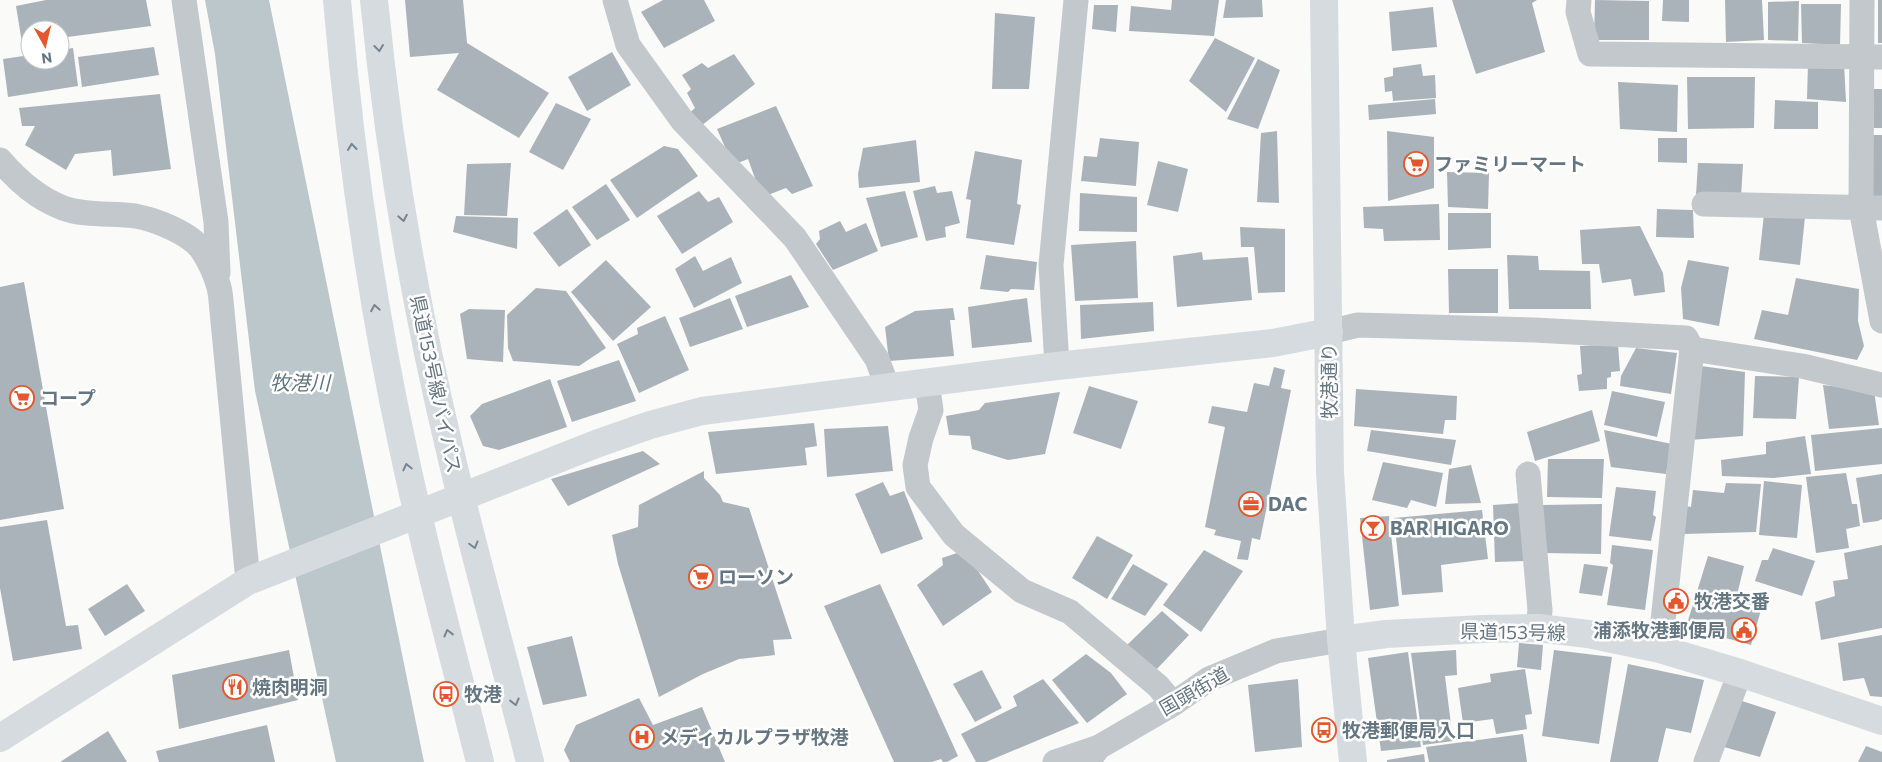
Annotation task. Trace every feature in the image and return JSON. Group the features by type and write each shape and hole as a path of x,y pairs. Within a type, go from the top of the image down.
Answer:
{"main road":[{"path":"337,0 354,169 366,256 387,370 418,514 480,762"},
{"name":"県道153号線バイパス","path":"374,0 395,170 420,318 462,498 530,762"},
{"name":"牧港通り","path":"1324,0 1330,472 1341,640 1353,762"},
{"path":"0,738 248,581 596,444 650,425 702,411 887,386 928,383 1057,366 1273,343 1329,332"},
{"name":"県道153号線","path":"1341,640 1386,634 1538,628 1588,634 1660,649 1740,673 1882,721"}],"street":[{"path":"184,0 216,222 218,284 248,581"},
{"path":"615,0 628,45 682,120 795,238 877,359 887,386"},
{"path":"1057,366 1051,264 1076,0"},
{"path":"1579,0 1578,12 1590,54 1872,57"},
{"path":"1862,0 1872,57 1871,208 1882,321"},
{"path":"0,160 33,193 64,209 107,215 135,216 164,225 184,235 202,249 218,284"},
{"path":"1704,204 1871,208"},
{"path":"1329,332 1358,325 1534,330 1686,338 1692,349 1660,649"},
{"path":"1692,349 1802,366 1882,385"},
{"path":"928,383 931,410 921,438 915,465 918,487 954,535 1022,591 1070,612 1158,686 1173,704"},
{"path":"1528,474 1540,610 1538,628"},
{"name":"国頭街道","path":"1055,762 1094,754 1209,679 1256,658 1276,651 1341,640"},
{"path":"1706,762 1740,673"}],"water":[{"name":"牧港川","path":"205,0 269,0 424,762 336,762 255,391 215,54"}],"building":[{"path":"46,0 146,0 151,26 70,37 70,20 20,20 20,31 16,6"},
{"path":"405,0 463,0 467,43 549,93 519,138 437,90 459,53 410,57"},
{"path":"663,0 704,0 715,21 664,48 641,12"},
{"path":"1172,0 1219,0 1214,36 1129,31 1131,6 1171,10"},
{"path":"1226,0 1262,0 1263,17 1223,18"},
{"path":"1452,0 1537,0 1532,3 1545,52 1476,74"},
{"path":"1595,0 1649,1 1649,40 1594,40"},
{"path":"1663,0 1689,0 1689,22 1662,21"},
{"path":"1725,0 1762,0 1764,40 1726,42"},
{"path":"1878,0 1882,0 1882,43 1878,43"},
{"path":"1799,1 1798,41 1768,40 1768,2"},
{"path":"1801,4 1841,4 1840,45 1802,43"},
{"path":"1094,5 1118,5 1116,32 1092,29"},
{"path":"1433,7 1437,47 1392,51 1389,12"},
{"path":"995,13 1035,17 1029,89 992,89"},
{"path":"1215,38 1255,58 1226,112 1189,81"},
{"path":"154,47 159,75 82,87 78,57"},
{"path":"70,48 73,48 78,86 8,97 3,59 20,56 20,70 70,70"},
{"path":"612,52 631,85 587,111 568,77"},
{"path":"734,54 755,84 697,129 687,115 695,108 687,93 691,89 682,75 702,63 708,68"},
{"path":"1258,59 1280,70 1258,129 1227,119"},
{"path":"1808,63 1844,63 1846,102 1807,99"},
{"path":"1421,64 1423,76 1435,75 1436,98 1393,101 1392,91 1385,92 1384,78 1393,76 1393,68"},
{"path":"1687,77 1755,77 1754,128 1688,129"},
{"path":"1618,82 1678,85 1677,132 1620,129"},
{"path":"1873,89 1882,89 1882,128 1874,128"},
{"path":"160,94 171,169 113,176 111,150 75,154 66,170 25,145 35,126 22,126 19,108"},
{"path":"1435,99 1436,114 1369,120 1368,105"},
{"path":"1775,100 1818,102 1818,129 1774,129"},
{"path":"556,103 591,119 563,170 529,152"},
{"path":"776,106 813,186 792,194 786,188 768,195 756,181 748,159 733,165 717,129"},
{"path":"1277,131 1279,203 1257,202 1261,133"},
{"path":"1387,131 1434,137 1434,188 1388,201"},
{"path":"1870,135 1882,135 1882,197 1870,197"},
{"path":"1100,138 1139,142 1136,186 1081,181 1084,156 1097,157"},
{"path":"1658,138 1687,138 1687,163 1658,162"},
{"path":"916,140 920,182 859,188 858,174 863,148"},
{"path":"664,146 678,149 698,176 637,218 610,180"},
{"path":"975,151 1022,160 1017,204 1021,205 1014,245 966,238 971,200 966,199"},
{"path":"1158,161 1188,169 1178,212 1147,205"},
{"path":"511,163 507,216 464,215 467,164"},
{"path":"1698,163 1743,164 1741,197 1696,195"},
{"path":"1447,172 1489,173 1488,209 1448,207"},
{"path":"606,184 630,220 597,240 572,207"},
{"path":"935,186 937,193 952,191 960,223 945,227 946,237 926,241 913,191"},
{"path":"699,191 708,202 719,197 733,222 682,254 657,216"},
{"path":"905,191 918,237 881,247 866,198"},
{"path":"1080,193 1137,197 1137,232 1079,231"},
{"path":"1439,204 1440,240 1384,241 1383,229 1364,228 1363,207"},
{"path":"567,209 591,245 559,267 533,233"},
{"path":"1657,209 1693,210 1694,238 1656,237"},
{"path":"1448,213 1491,213 1491,248 1448,250"},
{"path":"1764,214 1805,217 1800,265 1759,260"},
{"path":"456,216 518,218 517,249 453,232"},
{"path":"840,221 846,232 866,223 878,251 833,270 816,244 820,239 819,231"},
{"path":"1640,226 1663,273 1665,292 1634,296 1631,279 1602,283 1599,264 1582,264 1580,230"},
{"path":"1240,227 1285,229 1285,292 1258,293 1254,247 1241,247"},
{"path":"1136,241 1138,298 1075,301 1071,245"},
{"path":"1202,252 1203,260 1248,257 1252,300 1177,307 1173,256"},
{"path":"986,255 1037,262 1034,290 1011,289 1008,292 980,289"},
{"path":"1507,255 1538,256 1539,270 1590,271 1591,309 1509,309"},
{"path":"695,256 703,271 731,257 742,283 694,308 675,269"},
{"path":"606,260 651,307 613,341 571,292"},
{"path":"1688,260 1729,267 1719,326 1683,319 1681,288"},
{"path":"1448,269 1498,269 1498,313 1449,313"},
{"path":"791,275 809,307 747,327 735,296"},
{"path":"1796,278 1859,289 1858,321 1864,346 1857,360 1754,339 1762,310 1788,315"},
{"name":"コープ","path":"24,282 64,509 0,520 0,287"},
{"path":"536,288 566,291 606,348 579,366 513,361 508,348 507,315"},
{"path":"730,298 743,329 690,347 679,318"},
{"path":"1027,298 1032,342 972,348 968,307"},
{"path":"1153,302 1154,331 1081,339 1080,305"},
{"path":"953,308 955,320 950,320 954,356 889,361 885,327 915,311"},
{"path":"469,309 505,310 503,362 467,359 460,314"},
{"path":"665,316 689,370 639,393 617,344 638,334 637,328"},
{"path":"1618,344 1620,371 1611,372 1611,377 1607,378 1607,389 1579,391 1577,375 1582,374 1580,346"},
{"path":"1636,348 1677,353 1671,394 1620,386 1621,376"},
{"path":"619,360 636,401 572,422 557,381"},
{"path":"1701,366 1745,372 1743,436 1690,440"},
{"path":"1274,367 1285,370 1281,388 1291,390 1260,540 1252,538 1248,560 1237,559 1241,541 1214,535 1216,530 1205,527 1225,427 1208,423 1212,406 1247,412 1254,383 1269,386"},
{"path":"1755,376 1799,377 1796,419 1753,418"},
{"path":"550,379 567,427 499,450 483,446 470,416 482,404"},
{"path":"1823,385 1874,391 1879,425 1829,429"},
{"path":"1089,386 1138,401 1121,449 1073,433"},
{"path":"1356,389 1457,396 1456,420 1445,420 1443,434 1354,426"},
{"path":"1612,391 1665,402 1657,437 1604,425"},
{"path":"1060,392 1045,454 1008,460 972,449 970,436 949,435 946,416 979,410 985,403"},
{"path":"1592,410 1600,441 1535,461 1527,432"},
{"path":"814,423 817,446 805,448 807,465 716,474 708,432"},
{"path":"888,426 893,471 827,477 824,429"},
{"path":"1882,428 1882,464 1815,471 1811,435"},
{"path":"1371,430 1456,440 1451,465 1367,451"},
{"path":"1604,430 1672,444 1666,474 1611,467"},
{"path":"1805,436 1811,474 1774,478 1722,476 1721,460 1766,454 1766,442"},
{"path":"643,451 660,464 568,506 551,479"},
{"path":"1548,459 1604,459 1602,498 1547,497"},
{"path":"1383,462 1443,473 1436,507 1411,500 1407,508 1372,500"},
{"path":"1471,465 1481,503 1445,504 1449,469"},
{"path":"704,471 704,478 720,495 723,502 749,508 792,639 773,640 775,655 739,659 703,674 659,697 618,564 612,535 638,527 639,505"},
{"path":"1846,473 1852,504 1857,504 1860,526 1846,529 1849,548 1816,553 1806,477"},
{"path":"1882,474 1882,519 1863,523 1856,478"},
{"path":"1764,481 1802,485 1797,538 1759,535"},
{"path":"883,482 890,496 904,491 923,539 881,554 855,494"},
{"path":"1726,483 1761,484 1756,532 1683,534 1686,506 1691,507 1693,490 1724,493"},
{"path":"1616,487 1656,491 1653,515 1656,517 1651,541 1609,536"},
{"path":"1522,503 1525,561 1495,562 1493,505"},
{"path":"1602,504 1601,554 1544,553 1542,505"},
{"path":"1482,510 1488,559 1441,565 1443,592 1402,595 1394,518"},
{"path":"1389,516 1399,606 1370,610 1360,518"},
{"path":"47,520 66,626 78,625 82,649 13,661 0,588 0,527"},
{"path":"1097,536 1133,555 1107,599 1072,578"},
{"path":"1612,545 1653,550 1645,610 1607,605 1613,565 1610,563"},
{"path":"1882,545 1882,628 1821,640 1815,602 1835,596 1833,581 1848,579 1844,553"},
{"path":"1773,548 1815,561 1802,596 1755,581 1762,560 1768,560"},
{"path":"1204,550 1243,571 1201,632 1163,605"},
{"path":"957,553 967,554 992,592 943,626 917,585 943,565 942,558"},
{"path":"1708,556 1744,566 1737,595 1763,603 1751,645 1686,627"},
{"path":"1133,564 1168,584 1145,616 1111,599"},
{"path":"1584,564 1608,567 1602,596 1579,593"},
{"path":"127,584 145,611 105,636 88,609"},
{"path":"880,584 958,756 947,762 943,762 941,759 932,762 894,762 824,606"},
{"path":"1162,611 1189,635 1155,671 1126,646"},
{"path":"1882,635 1882,697 1870,696 1864,678 1843,681 1838,643"},
{"path":"572,636 587,696 543,705 527,647"},
{"path":"1519,643 1543,645 1541,670 1517,667"},
{"name":"焼肉明洞","path":"289,650 298,700 179,729 172,675"},
{"path":"1456,650 1457,675 1445,676 1453,741 1423,745 1411,653"},
{"path":"1554,650 1612,657 1599,744 1542,736"},
{"path":"1408,652 1421,747 1381,751 1368,658"},
{"path":"1086,654 1111,673 1127,694 1087,723 1052,680"},
{"path":"1628,664 1704,680 1691,733 1666,728 1658,762 1610,762"},
{"path":"1525,669 1532,714 1525,715 1527,729 1496,734 1493,719 1463,723 1458,688 1491,682 1490,674"},
{"path":"982,670 1002,708 975,722 953,684"},
{"path":"1043,679 1079,723 986,762 976,762 961,734 1017,706 1013,696"},
{"path":"1298,679 1302,747 1255,752 1248,685"},
{"name":"メディカルプラザ牧港","path":"639,698 653,725 702,707 725,762 570,762 564,750 576,725"},
{"path":"1739,700 1776,712 1760,757 1724,747"},
{"path":"267,725 275,762 159,762 156,751"},
{"path":"108,731 127,762 60,762"},
{"path":"1523,734 1527,762 1429,762 1426,747"},
{"path":"1866,746 1882,752 1882,762 1858,762"},
{"path":"1424,754 1425,762 1387,762 1387,760"}],"place":[{"name":"ファミリーマート","path":"1416,164"},
{"name":"コープ","path":"22,398"},
{"name":"DAC","path":"1251,504"},
{"name":"BAR HIGARO","path":"1373,528"},
{"name":"ローソン","path":"701,577"},
{"name":"牧港交番","path":"1676,601"},
{"name":"浦添牧港郵便局","path":"1744,630"},
{"name":"焼肉明洞","path":"235,687"},
{"name":"牧港","path":"446,694"},
{"name":"牧港郵便局入口","path":"1324,730"},
{"name":"メディカルプラザ牧港","path":"642,737"}]}
